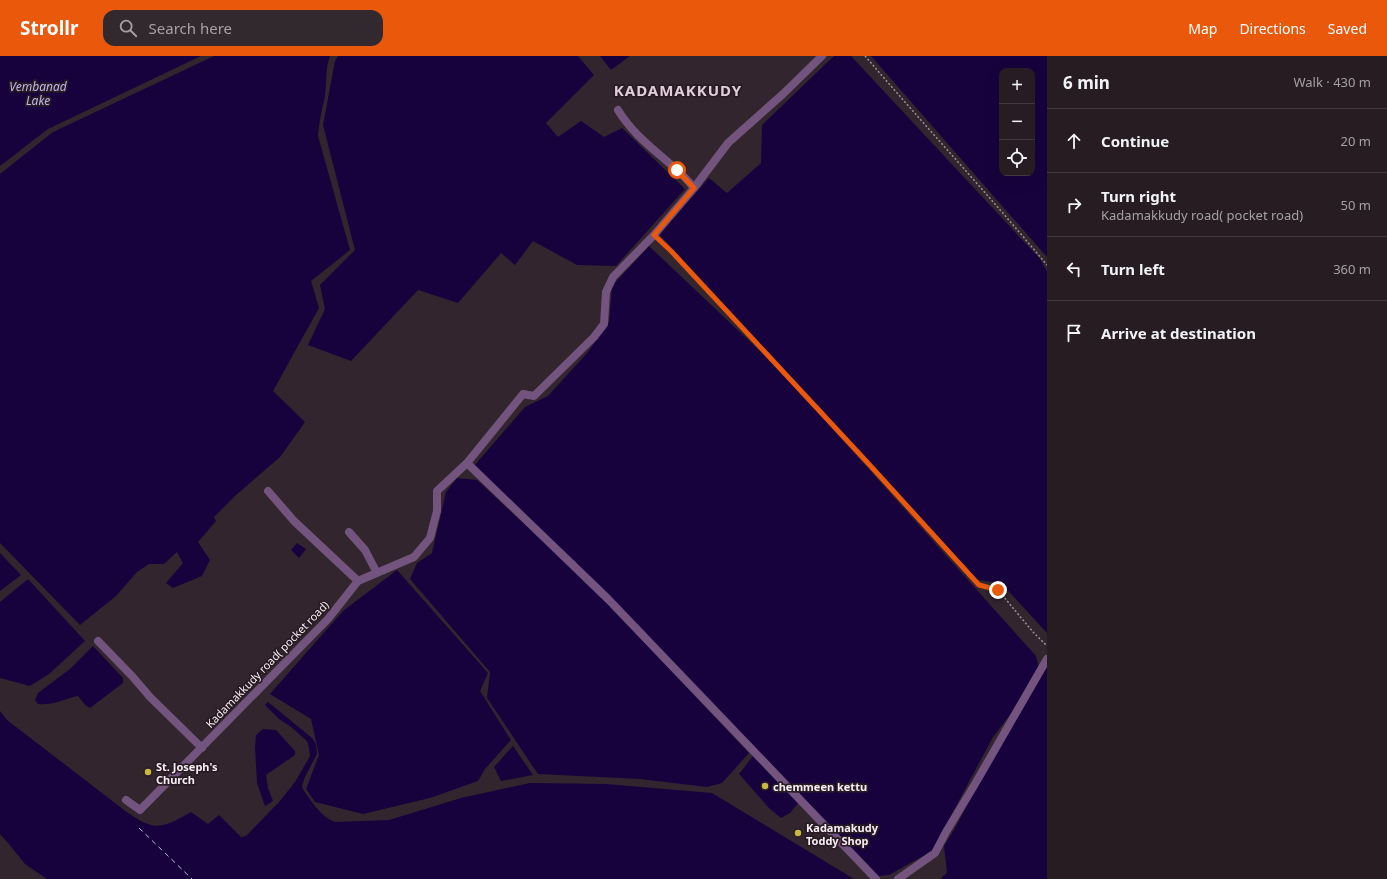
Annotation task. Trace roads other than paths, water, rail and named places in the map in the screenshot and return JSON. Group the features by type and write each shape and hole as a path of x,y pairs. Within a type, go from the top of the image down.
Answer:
{"street":[{"name":"Kadamakkudy road( pocket road)","path":"126,800 140,810 150,801 328,619 356,584 414,557 430,538 437,511 437,491 466,463 523,394 534,396 594,337 604,324 606,292 613,277 654,235 694,188 728,143 783,94 822,56"},
{"path":"618,110 639,137 677,170 694,188"},
{"path":"466,463 608,599 876,879"},
{"path":"268,491 294,522 356,584"},
{"path":"288,523 334,562 356,584"},
{"path":"349,532 365,550 377,573"},
{"path":"98,641 150,697 202,748"},
{"path":"898,879 935,853 1047,659"}],"water":[{"name":"Vembanad Lake","path":"0,56 201,56 48,129 0,166"},
{"path":"214,56 330,56 327,66 325,96 318,136 350,250 311,281 319,308 273,391 305,422 280,457 236,495 214,517 216,521 198,542 210,560 202,576 173,588 166,583 183,563 177,552 164,564 149,564 137,572 116,596 80,625 0,543 0,174 53,132"},
{"path":"338,56 578,56 594,75 546,123 558,137 581,121 604,137 622,128 685,189 616,266 577,265 533,241 515,265 501,253 458,303 418,290 351,361 308,345 325,309 320,285 355,250 323,125 335,61"},
{"path":"600,56 630,56 611,70"},
{"path":"834,56 851,56 1040,259 1047,271 1047,633 1001,583 977,580 659,234 709,178 727,193 761,163 762,125"},
{"path":"871,56 1047,56 1047,257"},
{"path":"649,246 781,371 1036,656 1039,668 1019,703 993,737 932,851 889,875 878,876 474,466 525,407 548,396 588,352 609,322 612,286"},
{"path":"457,478 477,480 590,585 749,753 722,783 707,787 640,779 538,774 487,698 490,672 410,579 417,563 432,553 446,492"},
{"path":"297,543 306,549 299,558 291,550"},
{"path":"0,553 21,575 0,591"},
{"path":"397,570 488,673 480,691 511,740 485,769 478,781 430,798 363,814 315,802 306,789 319,755 311,719 270,694 343,611"},
{"path":"28,579 85,641 49,674 30,686 0,678 0,602"},
{"path":"93,646 123,678 123,683 90,708 85,705 78,696 53,703 38,704 35,700 38,693 70,669"},
{"path":"1047,666 1047,879 940,879 947,873 944,846"},
{"path":"268,702 312,738 316,744 317,754 302,786 306,794 317,808 330,820 335,822 389,820 461,798 530,783 606,784 712,793 854,879 47,879 25,864 0,834 0,711 7,720 128,813 143,822 159,826 165,825 191,812 208,824 219,815 241,837 246,836 279,802 295,782 310,756 307,741 279,719 265,705"},
{"path":"263,729 276,730 295,751 295,755 266,775 268,788 273,801 265,806 257,783 255,747 256,735"},
{"path":"513,746 533,775 501,781 494,767"},
{"name":"chemmeen kettu","path":"753,756 799,802 790,813 781,818 769,808 739,774"}],"place":[{"name":"St. Joseph's Church","path":"148,772"},
{"name":"chemmeen kettu","path":"765,786"},
{"name":"Kadamakudy Toddy Shop","path":"798,833"}],"district":[{"name":"KADAMAKKUDY","path":"678,90"}]}
